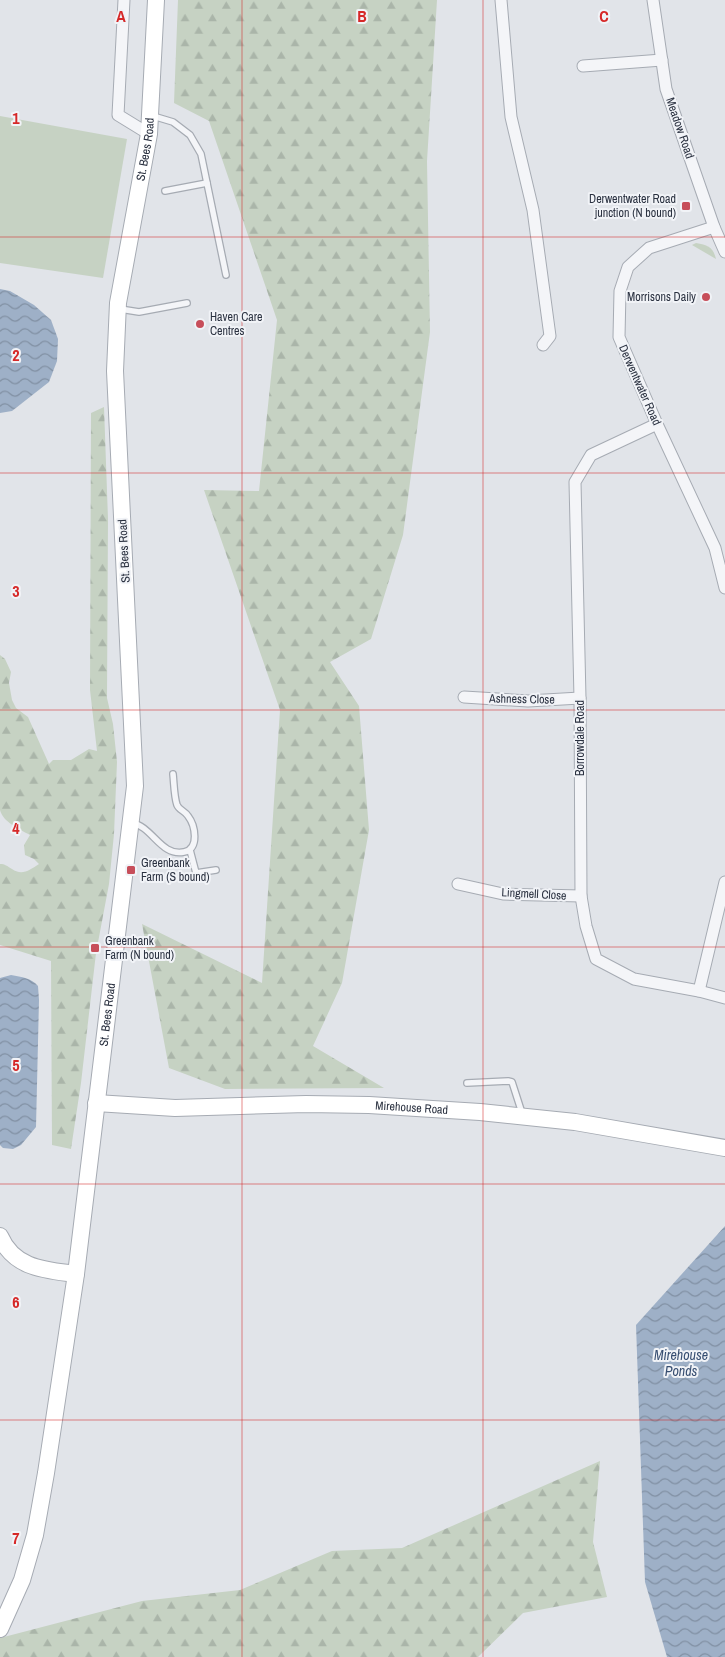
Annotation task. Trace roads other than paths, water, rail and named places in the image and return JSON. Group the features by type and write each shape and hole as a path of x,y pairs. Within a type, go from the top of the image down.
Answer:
{"main road":[{"name":"St. Bees Road","path":"0,1629 22,1580 34,1535 44,1482 76,1274 135,786 115,371 118,309 149,134 156,0"},
{"name":"Mirehouse Road","path":"96,1103 174,1108 306,1104 369,1105 523,1115 618,1128 725,1148"},
{"path":"0,1236 11,1253 22,1262 35,1268 76,1274"}],"street":[{"path":"124,0 118,116 149,134"},
{"path":"501,0 511,118 533,210 550,336 544,346"},
{"name":"Meadow Road","path":"652,0 666,89 714,227 725,252"},
{"path":"583,66 662,60"},
{"name":"Derwentwater Road","path":"714,227 649,248 628,267 620,291 619,337 715,548 725,588"},
{"name":"Borrowdale Road","path":"657,424 591,455 575,482 580,698 581,896 586,926 596,959 634,979 699,991 725,998"},
{"name":"Ashness Close","path":"464,697 528,702 580,698"},
{"path":"699,991 725,882"},
{"name":"Lingmell Close","path":"458,884 503,894 581,896"}],"lane":[{"path":"150,115 173,122 190,134 200,154 226,275"},
{"path":"165,191 206,183"},
{"path":"118,309 139,312 186,303"},
{"path":"130,822 142,827 169,850 184,852 190,850 194,843 194,831 189,817 177,804 173,774"},
{"path":"190,850 196,873 216,870"},
{"path":"467,1083 512,1082 523,1115"}],"water":[{"path":"0,289 10,291 34,305 51,320 58,339 57,361 49,382 12,411 0,413"},
{"path":"11,975 26,978 35,983 38,986 39,1000 36,1127 21,1145 13,1149 3,1148 0,1145 0,978"},
{"name":"Mirehouse Ponds","path":"725,1226 725,1657 667,1657 645,1582 636,1325"}],"place":[{"name":"Derwentwater Road junction (N bound)","path":"686,206"},
{"name":"Morrisons Daily","path":"706,297"},
{"name":"Haven Care Centres","path":"200,324"},
{"name":"Greenbank Farm (S bound)","path":"131,870"},
{"name":"Greenbank Farm (N bound)","path":"95,948"}]}
